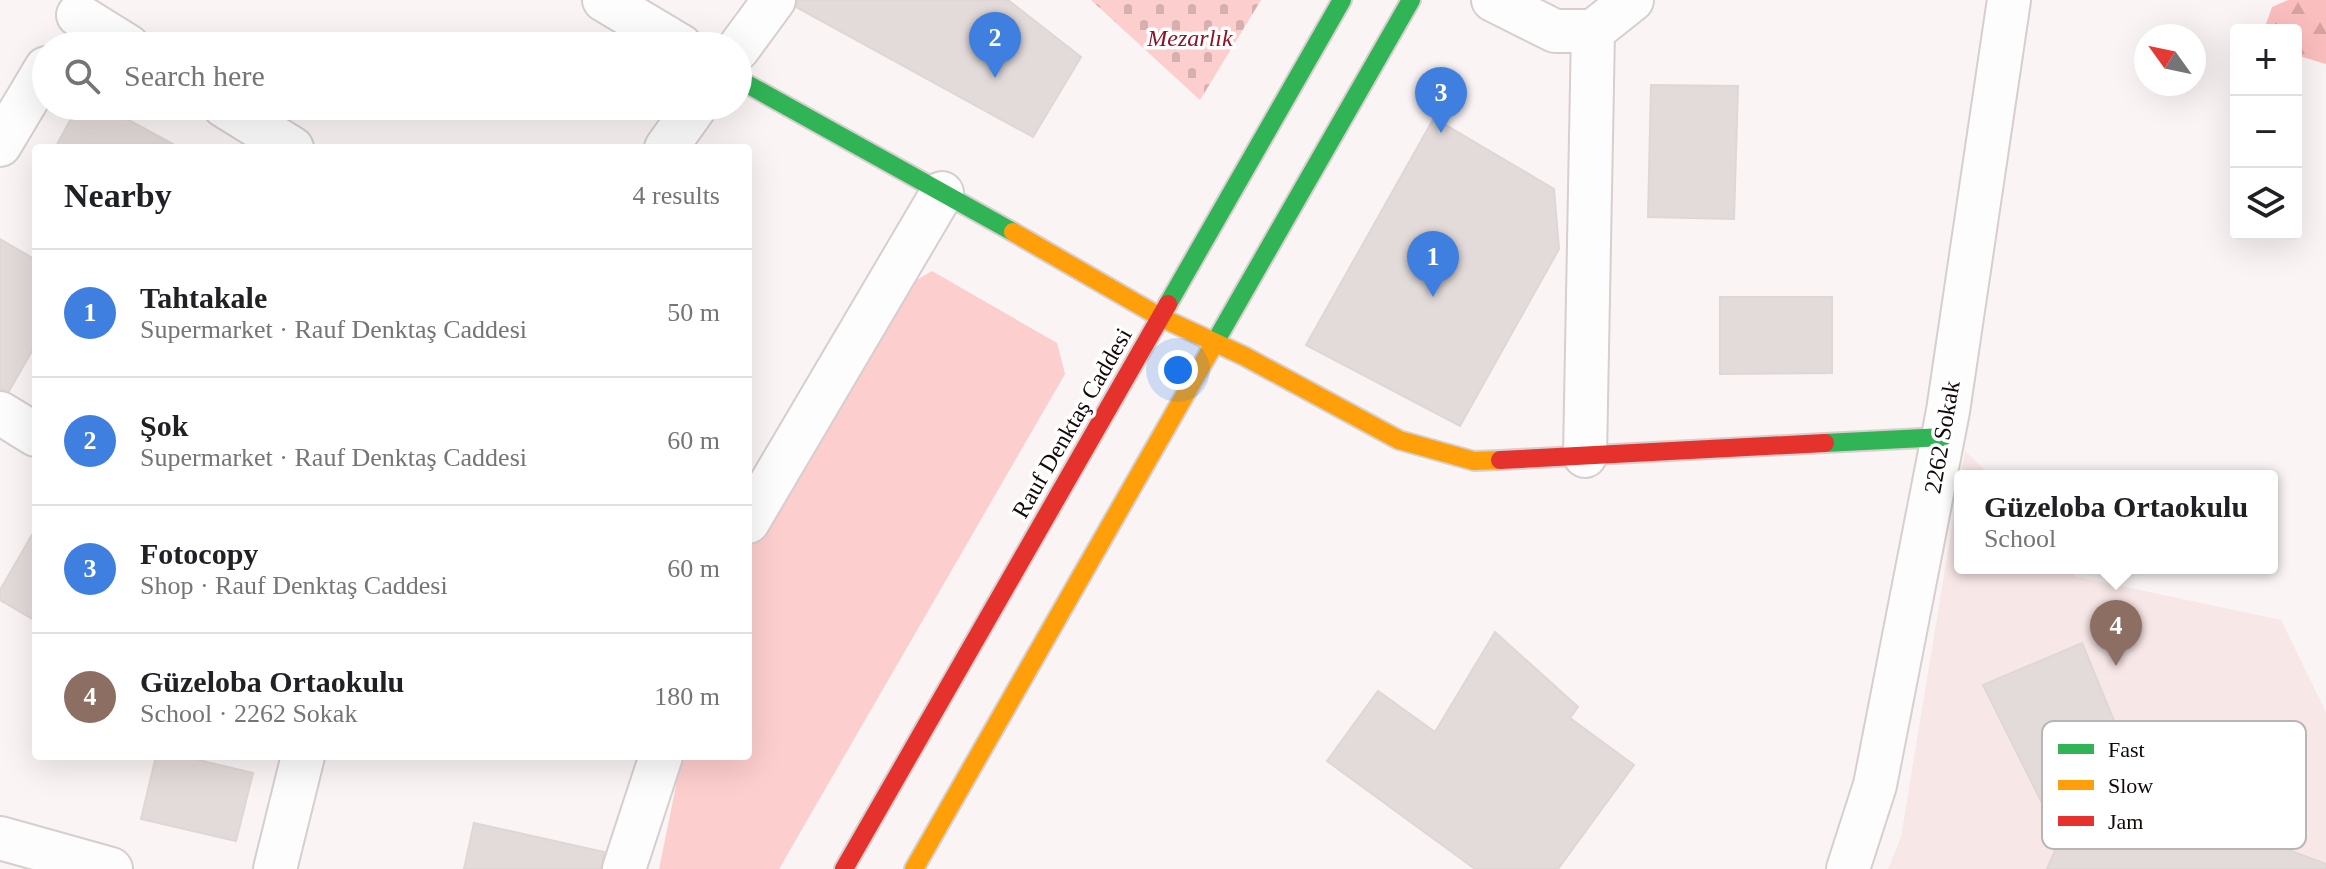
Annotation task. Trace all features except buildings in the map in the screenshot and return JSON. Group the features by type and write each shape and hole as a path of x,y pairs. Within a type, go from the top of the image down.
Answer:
{"main road":[{"name":"Rauf Denktaş Caddesi","path":"844,869 1342,0"},
{"path":"914,869 1411,0"},
{"path":"752,87 1160,317 1244,356 1399,440 1474,461 1943,437"}],"street":[{"path":"604,0 658,32"},
{"path":"750,32 774,0"},
{"path":"1493,0 1555,31 1593,31 1632,0"},
{"name":"2262 Sokak","path":"1848,869 1875,785 1943,437 2009,0"},
{"path":"74,20 99,32"},
{"path":"1585,456 1593,31"},
{"path":"0,145 32,91"},
{"path":"247,120 286,144"},
{"path":"669,144 686,120"},
{"path":"752,515 942,193"},
{"path":"0,413 32,433"},
{"path":"275,869 302,760"},
{"path":"624,869 660,760"},
{"path":"0,838 111,869"}],"shaded area":[{"path":"1965,451 1985,470 1961,470"},
{"path":"1954,515 1954,574 2073,574 2281,620 2326,712 2326,869 1888,869 1901,837"}],"green space":[{"name":"Mezarlık","path":"1091,0 1261,0 1200,100"},
{"path":"2288,0 2326,0 2326,64 2302,57 2302,24 2266,24 2272,7"},
{"path":"932,271 1057,343 1065,374 779,869 659,869 681,760 752,760 752,545 913,282"}],"traffic: fast":[{"path":"1168,304 1342,0"},
{"path":"1210,351 1411,0"},
{"path":"752,87 1013,232"},
{"path":"1825,443 1943,437"}],"traffic: slow":[{"path":"1013,232 1160,317 1244,356 1399,440 1474,461 1500,460"},
{"path":"914,869 1210,351"}],"traffic: jam":[{"path":"844,869 1168,304"},
{"path":"1500,460 1825,443"}],"place":[{"name":"Şok","path":"995,78"},
{"name":"Fotocopy","path":"1441,133"},
{"name":"Tahtakale","path":"1433,297"},
{"name":"Güzeloba Ortaokulu","path":"2116,666"}]}
